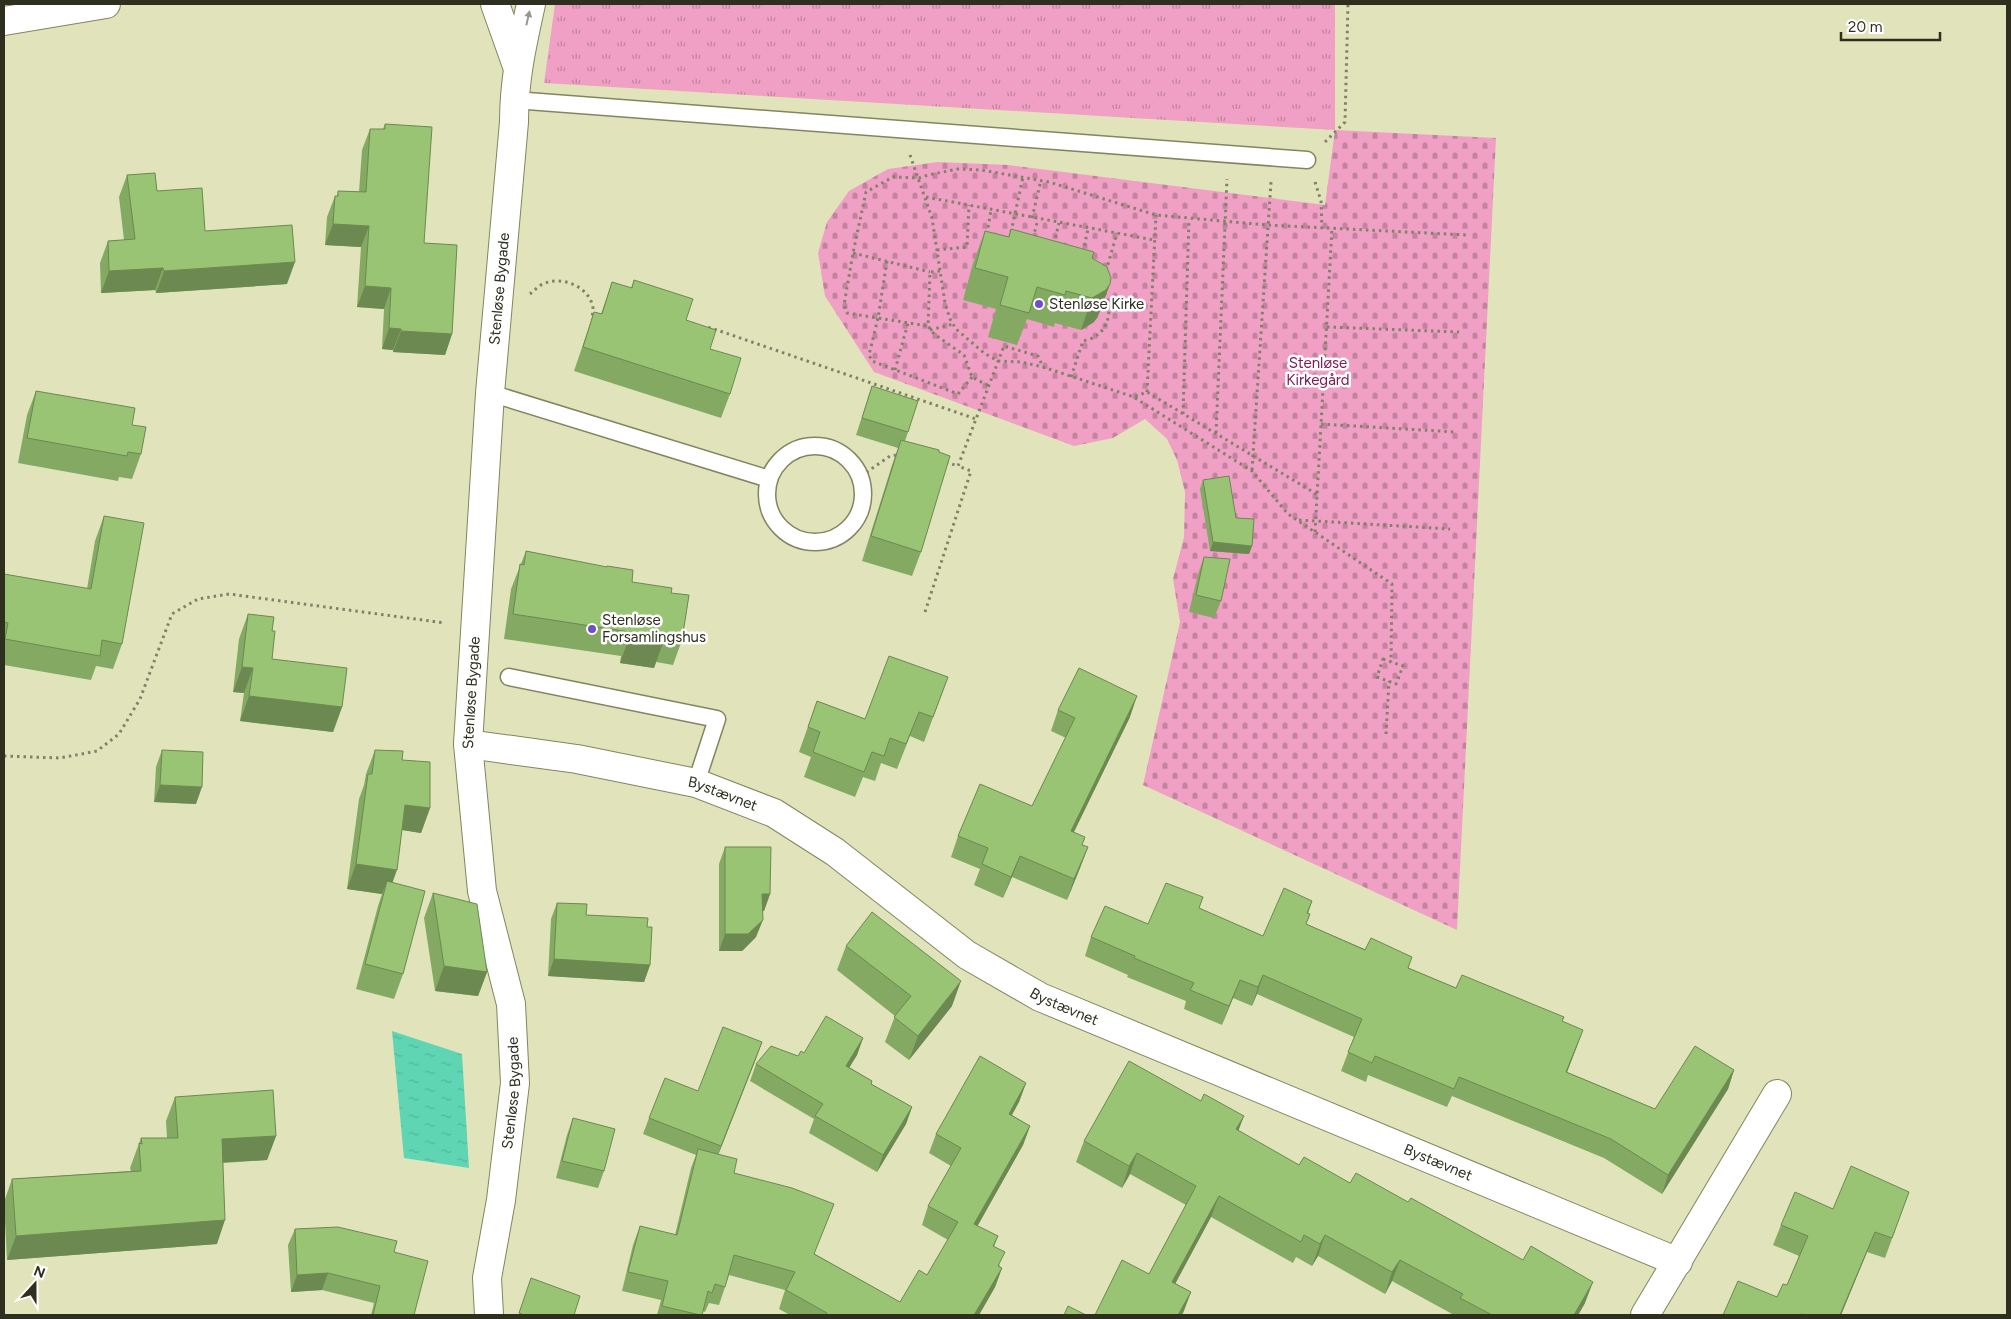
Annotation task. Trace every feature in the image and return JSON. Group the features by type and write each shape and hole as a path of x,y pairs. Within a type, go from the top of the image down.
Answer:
{"street":[{"path":"4,21 106,4"},
{"name":"Stenløse Bygade","path":"495,4 517,66"},
{"name":"Stenløse Bygade","path":"489,1315 487,1278 501,1200 515,1083 511,1004 482,891 468,744 490,392 514,122 514,100 517,66 532,4"},
{"name":"Bystævnet","path":"468,744 577,759 696,783 774,813 835,852 967,955 1040,997 1678,1262"},
{"path":"1645,1315 1777,1094"}],"lane":[{"path":"514,100 1307,160"},
{"path":"490,392 769,479"},
{"path":"814,446 833,449 850,460 860,476 864,494 861,512 850,528 835,539 817,543 799,540 783,530 772,515 767,497 769,479 779,462 795,450 814,446"},
{"path":"509,677 718,719 696,783"}],"path":[{"path":"1322,228 1322,201 1307,160 1345,122 1348,4"},
{"path":"909,153 932,218 945,304 953,324 984,353 998,362 1021,362 1043,367 1134,397 1252,471 1288,514 1392,584 1391,662"},
{"path":"1216,433 1228,154"},
{"path":"1252,471 1272,157"},
{"path":"953,324 929,328 847,314 844,305 866,192 893,177 919,178 958,169 1041,180 1156,215 1268,225 1467,235"},
{"path":"1011,232 1023,177"},
{"path":"1032,218 1041,180"},
{"path":"926,198 1154,240"},
{"path":"937,250 967,247 969,205"},
{"path":"986,243 991,210"},
{"path":"1147,392 1156,215"},
{"path":"1032,243 1038,219"},
{"path":"1183,414 1189,219"},
{"path":"1053,248 1060,223"},
{"path":"1315,532 1332,228"},
{"path":"1082,253 1088,229"},
{"path":"1104,278 1117,234"},
{"path":"853,253 930,272 940,271"},
{"path":"887,261 878,318 869,355 872,361 958,394 972,377"},
{"path":"930,272 929,328 934,334 964,355 972,377 989,386"},
{"path":"496,320 543,284 556,281 572,283 585,293 593,308 592,326"},
{"path":"1071,377 1083,341 1096,337 1108,319 1110,299 1101,287"},
{"path":"896,370 908,323"},
{"path":"702,334 705,326 976,419"},
{"path":"1327,327 1459,332"},
{"path":"958,466 1004,346 1038,356 1043,367"},
{"path":"1147,392 1318,495"},
{"path":"1134,397 1147,392"},
{"path":"1321,424 1455,432"},
{"path":"860,476 890,456 907,455"},
{"path":"925,612 971,471 940,460"},
{"path":"1297,520 1450,529"},
{"path":"4,756 60,758 97,751 119,734 140,700 172,614 198,599 229,594 476,627"},
{"path":"1383,660 1402,666 1396,684 1389,681 1376,677 1383,660"},
{"path":"1386,734 1389,681"}],"green space":[{"path":"555,4 1335,4 1335,130 544,83"},
{"name":"Stenløse Kirkegård","path":"1335,130 1496,138 1457,930 1143,785 1180,622 1173,579 1184,537 1185,492 1177,460 1167,439 1145,419 1113,438 1074,446 874,372 825,296 818,253 827,222 849,191 888,169 938,162 1009,165 1325,205"}],"water":[{"path":"392,1031 462,1054 469,1168 404,1158"}],"building":[{"path":"385,124 432,127 424,243 457,245 452,334 401,331 401,329 389,328 391,288 365,286 369,226 333,224 335,196 338,196 338,191 366,192 370,129 385,129"},
{"path":"155,173 157,191 202,188 205,231 292,225 295,262 164,271 163,268 109,271 108,241 135,239 127,175"},
{"path":"1011,229 1094,252 1092,258 1107,267 1111,278 1110,284 1106,290 1092,298 1066,291 1065,295 1037,287 1029,313 1000,305 1008,277 975,268 985,231 1009,237"},
{"path":"634,280 693,299 686,320 716,330 710,349 741,358 730,394 583,347 594,312 602,314 612,282 632,288"},
{"path":"872,386 918,401 908,432 862,418"},
{"path":"36,391 135,408 132,425 146,427 141,454 128,452 127,456 27,438"},
{"path":"901,440 939,450 939,452 950,456 921,552 871,536"},
{"path":"1229,476 1236,518 1254,519 1252,546 1213,542 1203,480"},
{"path":"104,516 144,523 122,644 102,640 100,656 5,639 8,623 4,622 4,574 91,589"},
{"path":"526,551 607,567 633,570 632,582 672,588 671,593 689,595 682,640 664,637 663,643 629,638 630,632 513,614 520,564 524,565"},
{"path":"1204,557 1230,559 1221,601 1196,595"},
{"path":"248,614 274,617 272,631 275,631 272,659 347,668 342,707 249,696 253,668 242,667"},
{"path":"889,656 948,677 933,717 919,712 906,744 890,738 884,756 872,752 864,772 813,752 820,732 808,727 817,701 865,719"},
{"path":"1079,668 1137,696 1071,831 1085,837 1082,845 1088,847 1074,879 1020,856 1011,877 982,864 988,848 958,836 980,784 1032,806 1075,718 1058,710"},
{"path":"162,750 203,752 202,787 160,785"},
{"path":"375,750 403,751 402,760 430,762 430,808 405,805 397,870 356,864 368,774 372,774"},
{"path":"725,847 771,847 770,894 762,894 763,920 748,934 725,934"},
{"path":"387,881 425,891 403,974 365,964"},
{"path":"1166,883 1203,897 1199,908 1263,936 1284,888 1312,901 1307,913 1310,914 1306,924 1365,950 1371,938 1412,957 1408,968 1456,988 1462,975 1564,1017 1562,1021 1583,1030 1566,1072 1655,1109 1695,1046 1734,1070 1668,1175 1611,1139 1459,1077 1454,1089 1375,1056 1372,1063 1348,1052 1362,1019 1263,975 1258,987 1240,980 1229,1006 1190,990 1194,983 1134,958 1135,956 1091,937 1105,906 1148,924"},
{"path":"433,893 477,904 487,972 444,966"},
{"path":"557,903 587,904 586,915 648,918 647,927 652,927 650,965 554,959"},
{"path":"872,912 961,981 918,1036 894,1017 911,996 846,946"},
{"path":"826,1016 863,1038 846,1066 872,1081 871,1084 912,1107 883,1155 815,1116 823,1104 756,1064 771,1046 798,1056 801,1051 804,1053"},
{"path":"723,1027 762,1042 721,1146 649,1118 665,1078 698,1091"},
{"path":"980,1056 1026,1083 1009,1114 1030,1126 974,1224 998,1236 993,1246 1005,1252 998,1266 1002,1268 974,1315 826,1315 827,1313 786,1290 795,1272 734,1255 725,1287 715,1284 712,1293 708,1291 702,1315 700,1315 662,1306 668,1281 628,1272 640,1226 677,1235 698,1149 737,1159 734,1173 792,1188 834,1204 814,1254 900,1302 919,1270 927,1275 958,1222 928,1206 961,1148 936,1134"},
{"path":"1129,1061 1201,1101 1204,1094 1244,1116 1236,1129 1299,1165 1304,1157 1350,1183 1356,1173 1408,1202 1411,1198 1523,1260 1531,1246 1593,1282 1574,1315 1492,1315 1460,1298 1463,1294 1400,1260 1392,1272 1325,1235 1320,1244 1304,1235 1301,1242 1219,1196 1172,1282 1191,1292 1178,1315 1095,1315 1122,1260 1149,1274 1196,1186 1137,1153 1129,1166 1084,1141"},
{"path":"273,1090 276,1136 222,1139 225,1220 16,1236 12,1179 141,1171 139,1143 142,1144 141,1138 178,1138 175,1097"},
{"path":"573,1118 615,1129 604,1171 562,1161"},
{"path":"1851,1166 1909,1192 1892,1238 1875,1232 1840,1315 1723,1315 1738,1281 1777,1297 1783,1284 1787,1285 1808,1236 1781,1225 1795,1192 1833,1209"},
{"path":"338,1227 397,1241 394,1252 428,1261 414,1315 373,1315 380,1286 328,1273 297,1275 295,1229"},
{"path":"531,1278 580,1296 574,1315 524,1315 519,1313"},
{"path":"1068,1306 1086,1315 1064,1315"}],"place":[{"name":"Stenløse Kirke","path":"1039,304"},
{"name":"Stenløse Forsamlingshus","path":"592,629"}]}
